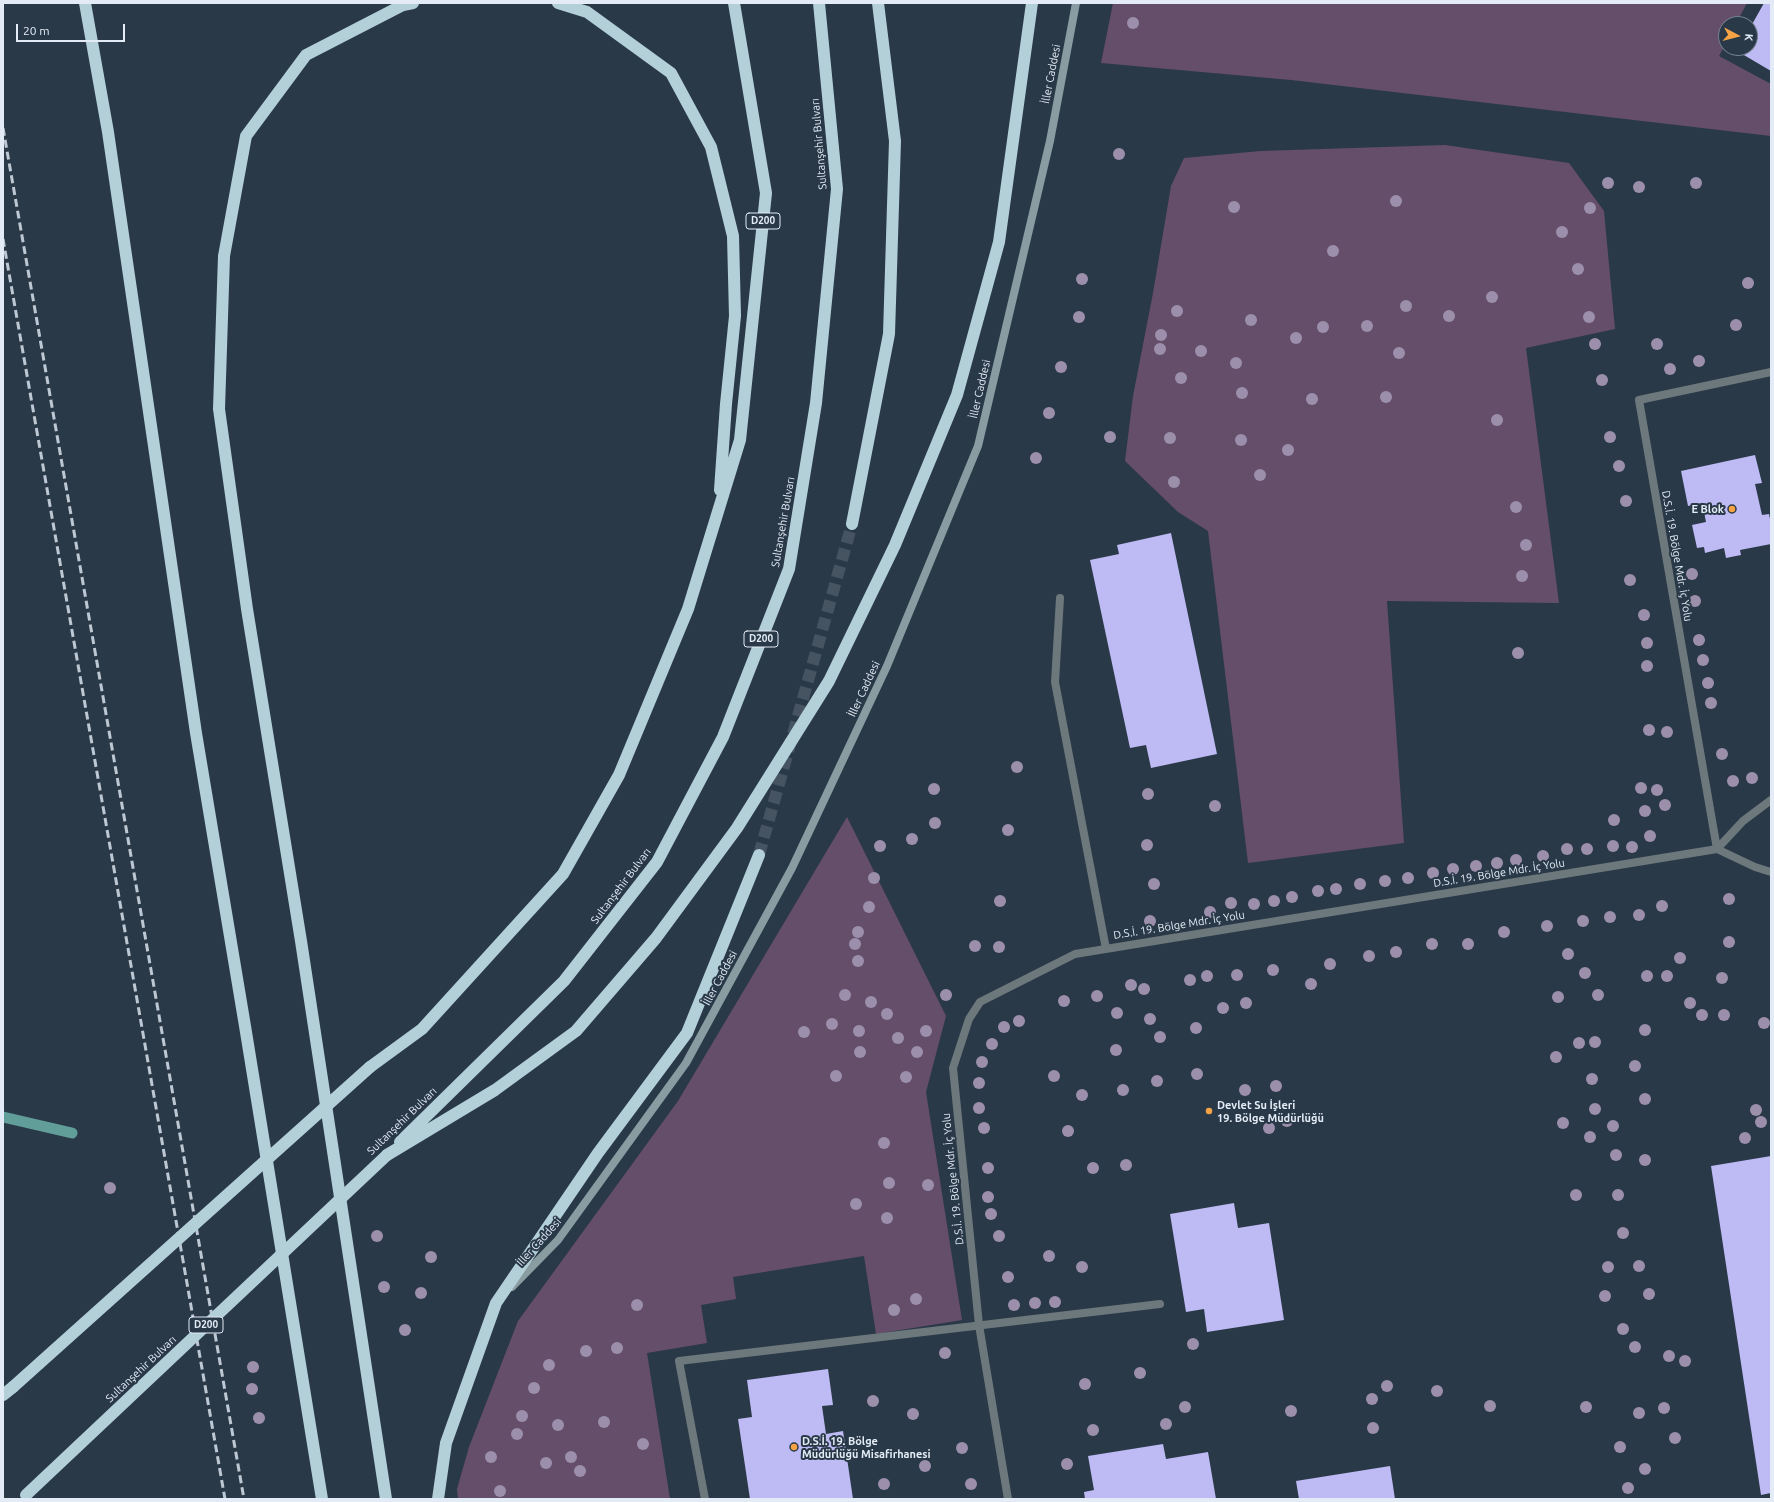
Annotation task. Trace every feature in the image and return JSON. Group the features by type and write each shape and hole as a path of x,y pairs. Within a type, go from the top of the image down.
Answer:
{"highway":[{"path":"84,3 108,132 196,733 247,1034 322,1499"},
{"path":"386,1499 301,940 248,617 219,409 224,256 246,136 306,55 403,5 414,3"},
{"path":"560,3 587,12 671,74 711,147 733,236 735,300 735,316 726,404 718,510"},
{"name":"D200","path":"3,1395 370,1067 422,1029 563,874 619,775 688,609 740,440 766,193 734,3"},
{"name":"Sultanşehir Bulvarı","path":"24,1497 387,1155 564,981 656,862 723,737 789,569 816,403 837,189 819,3"},
{"path":"852,524 889,334 895,141 878,3"},
{"path":"387,1155 496,1090 576,1031 656,938 737,828 829,681 895,545 957,395 999,242 1032,3"},
{"path":"438,1499 446,1443 496,1303 598,1153 687,1033 759,855"}],"street":[{"name":"İller Caddesi","path":"496,1303 558,1240 686,1063 792,868 887,666 978,446 1050,141 1076,3"}],"lane":[{"name":"D.S.İ. 19. Bölge Mdr. İç Yolu","path":"1008,1499 979,1325 953,1068 969,1019 980,1002 1075,954 1717,849 1639,400 1771,372"},
{"path":"1060,598 1054,682 1106,949"},
{"path":"1771,800 1743,821 1717,849 1754,867 1771,872"},
{"path":"705,1499 679,1361 1160,1304"}],"shaded area":[{"path":"1113,3 1747,3 1740,16 1718,16 1718,56 1771,84 1771,136 1291,80 1101,63"},
{"path":"1445,145 1569,163 1604,211 1615,329 1526,348 1559,603 1387,601 1404,843 1248,863 1208,531 1178,512 1125,461 1133,396 1153,293 1171,186 1184,158 1261,151"},
{"path":"847,817 946,1016 926,1092 962,1320 876,1334 864,1256 733,1277 736,1299 701,1305 707,1343 647,1353 670,1499 458,1499 457,1489 469,1447 518,1321 678,1101"}],"building":[{"path":"1764,3 1771,3 1771,71 1746,56 1758,56 1758,16 1757,16"},
{"name":"E Blok","path":"1755,455 1762,483 1755,484 1762,515 1769,514 1771,524 1771,544 1740,550 1741,555 1726,558 1724,548 1705,553 1704,547 1697,548 1692,525 1706,522 1702,503 1688,506 1681,471"},
{"path":"1171,533 1217,754 1151,768 1146,745 1130,748 1090,560 1119,554 1117,545"},
{"path":"1771,1156 1771,1493 1761,1495 1711,1166"},
{"path":"1234,1203 1238,1228 1269,1223 1284,1320 1207,1332 1204,1309 1186,1312 1170,1214"},
{"name":"D.S.İ. 19. Bölge Müdürlüğü Misafirhanesi","path":"828,1369 833,1405 822,1406 826,1434 843,1431 853,1499 750,1499 738,1419 752,1417 747,1380"},
{"path":"1163,1444 1166,1459 1208,1452 1216,1499 1085,1499 1084,1492 1094,1490 1088,1456"},
{"path":"1390,1466 1395,1499 1299,1499 1296,1481"}],"waterway":[{"path":"3,1117 72,1133"}],"tunnel":[{"path":"759,855 852,524"}],"railway":[{"path":"3,128 244,1499"},
{"path":"3,239 225,1499"}],"place":[{"name":"E Blok","path":"1732,509"},
{"name":"Devlet Su İşleri 19. Bölge Müdürlüğü","path":"1209,1111"},
{"name":"D.S.İ. 19. Bölge Müdürlüğü Misafirhanesi","path":"794,1447"}]}
